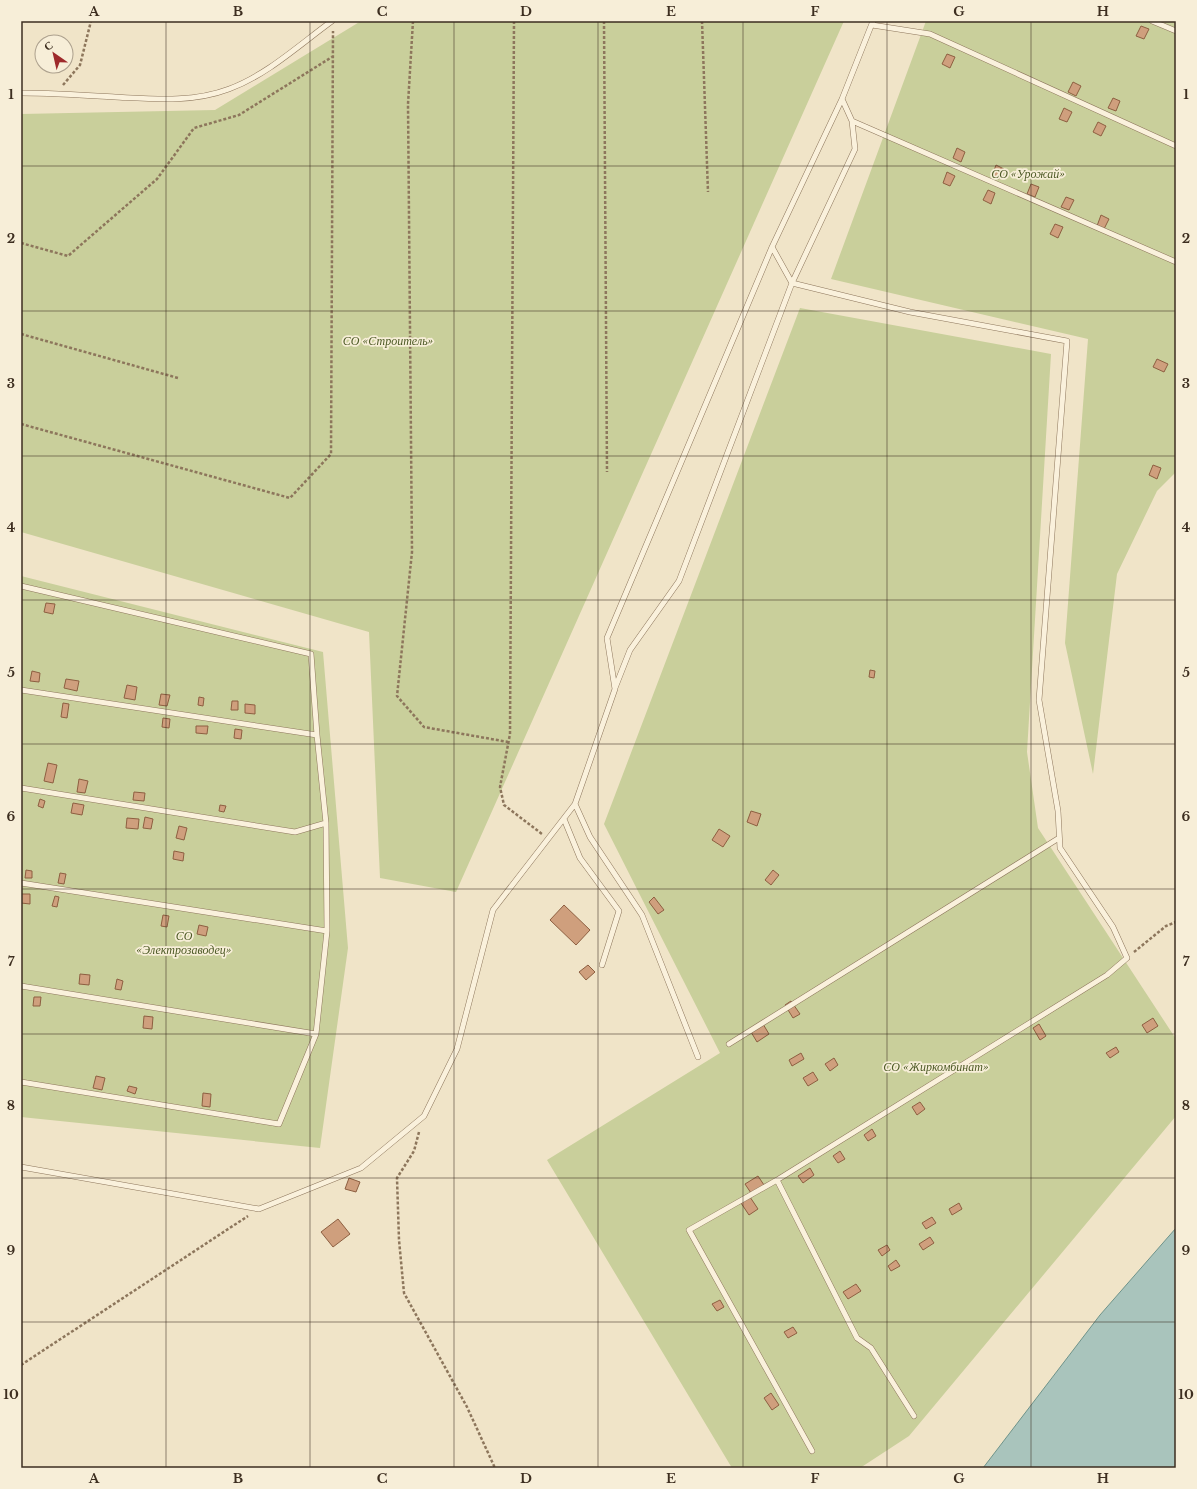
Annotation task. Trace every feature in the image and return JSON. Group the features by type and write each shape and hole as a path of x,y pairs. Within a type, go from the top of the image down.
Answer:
{"lane":[{"path":"21,93 56,93 170,100 198,97 221,92 257,76 332,21"},
{"path":"1152,21 1176,31"},
{"path":"615,689 607,638 772,247 842,99 873,23 930,34 1176,146"},
{"path":"21,1167 259,1209 361,1168 424,1116 457,1049 493,910 575,804 630,650 679,581 792,283 855,149 852,121 842,99"},
{"path":"852,121 1176,262"},
{"path":"772,247 792,283 910,312 1067,341 1039,700 1058,811 1060,848 1113,927 1127,958 1107,975 778,1180 689,1230 812,1451"},
{"path":"21,586 311,654 316,735 326,823 327,930 316,1034 279,1124 21,1082"},
{"path":"21,690 316,735"},
{"path":"21,788 295,832 326,823"},
{"path":"575,804 590,837 642,915 698,1057"},
{"path":"564,819 580,858 619,911 602,965"},
{"path":"729,1044 1059,838"},
{"path":"21,883 327,930"},
{"path":"21,986 316,1034"},
{"path":"778,1180 857,1338 871,1348 914,1416"}],"path":[{"path":"56,93 80,65 92,21"},
{"path":"413,21 408,104 412,552 397,696 424,727 508,742"},
{"path":"514,21 510,734 500,787 504,805 548,839"},
{"path":"604,21 607,472"},
{"path":"702,21 708,192"},
{"path":"21,424 290,498 331,454 333,28"},
{"path":"21,243 68,256 157,179 194,128 239,115 332,57"},
{"path":"21,334 178,378"},
{"path":"1127,958 1166,926 1176,922"},
{"path":"424,1116 414,1151 397,1178 399,1240 404,1293 467,1407 495,1468"},
{"path":"21,1365 259,1209"}],"green space":[{"name":"СО «Строитель»","path":"361,21 844,21 456,892 380,878 369,632 21,532 21,114 215,110"},
{"name":"СО «Урожай»","path":"926,21 1176,21 1176,472 1157,491 1117,574 1093,774 1065,643 1088,339 831,279"},
{"name":"СО «Жиркомбинат»","path":"800,308 1051,354 1027,752 1038,828 1176,1039 1176,1116 909,1436 860,1468 732,1468 547,1160 720,1053 604,824"},
{"name":"СО «Электрозаводец»","path":"21,576 323,652 348,948 320,1148 21,1117"}],"water":[{"path":"1176,1228 1176,1468 983,1468 1100,1315"}],"building":[{"path":"1141,26 1149,29 1144,39 1136,36"},
{"path":"947,54 955,57 950,68 942,64"},
{"path":"1073,82 1081,86 1076,96 1068,92"},
{"path":"1113,98 1120,101 1116,111 1108,108"},
{"path":"1064,108 1072,112 1067,122 1059,119"},
{"path":"1098,122 1106,126 1101,136 1093,132"},
{"path":"957,148 965,152 961,162 953,158"},
{"path":"996,165 1004,169 999,179 992,176"},
{"path":"947,172 955,176 950,186 943,183"},
{"path":"1031,184 1039,187 1035,197 1027,194"},
{"path":"988,190 995,193 991,204 983,200"},
{"path":"1066,197 1074,200 1069,210 1061,207"},
{"path":"1101,215 1109,219 1104,229 1097,226"},
{"path":"1055,224 1063,227 1058,238 1050,234"},
{"path":"1157,359 1168,364 1164,372 1153,367"},
{"path":"1153,465 1161,468 1157,479 1149,475"},
{"path":"46,603 55,604 53,614 44,612"},
{"path":"870,670 875,671 874,678 869,677"},
{"path":"32,671 40,673 39,682 30,681"},
{"path":"66,679 79,681 77,691 64,688"},
{"path":"127,685 137,687 135,700 124,698"},
{"path":"161,694 170,695 167,706 159,705"},
{"path":"199,697 204,698 203,706 198,705"},
{"path":"232,701 238,701 238,710 231,710"},
{"path":"63,703 69,704 67,718 61,717"},
{"path":"245,704 255,705 255,714 245,713"},
{"path":"163,718 170,719 169,728 162,727"},
{"path":"196,726 208,726 207,734 196,733"},
{"path":"235,729 242,730 241,739 234,738"},
{"path":"48,763 57,765 53,783 44,781"},
{"path":"79,779 88,781 85,793 77,792"},
{"path":"134,792 145,793 144,801 133,800"},
{"path":"40,799 45,801 43,808 38,806"},
{"path":"73,803 84,805 82,815 71,813"},
{"path":"220,805 226,806 224,812 219,811"},
{"path":"751,811 761,814 757,826 747,822"},
{"path":"145,817 153,819 151,829 143,828"},
{"path":"127,818 139,819 138,829 126,828"},
{"path":"179,826 187,828 184,840 176,838"},
{"path":"719,829 730,836 723,847 712,840"},
{"path":"174,851 184,853 183,861 173,859"},
{"path":"26,870 32,871 32,878 25,878"},
{"path":"773,870 779,875 771,885 765,880"},
{"path":"60,873 66,874 64,884 58,883"},
{"path":"21,894 30,894 30,904 21,903"},
{"path":"55,896 59,897 57,907 52,906"},
{"path":"654,897 664,910 658,914 649,902"},
{"path":"564,905 590,930 576,945 550,920"},
{"path":"163,915 169,916 167,927 161,926"},
{"path":"199,925 208,927 206,936 197,934"},
{"path":"588,965 595,972 586,980 579,972"},
{"path":"80,974 90,975 89,985 79,984"},
{"path":"117,979 123,981 121,990 115,989"},
{"path":"34,997 41,997 40,1006 33,1006"},
{"path":"791,1001 800,1014 793,1018 785,1005"},
{"path":"144,1016 153,1017 152,1029 143,1028"},
{"path":"1153,1018 1158,1026 1147,1033 1142,1025"},
{"path":"763,1024 769,1034 757,1042 751,1032"},
{"path":"1039,1024 1046,1036 1040,1040 1033,1028"},
{"path":"1116,1047 1119,1052 1110,1058 1106,1053"},
{"path":"801,1053 804,1059 792,1066 789,1060"},
{"path":"834,1058 838,1065 830,1071 825,1064"},
{"path":"813,1072 818,1080 808,1086 803,1078"},
{"path":"96,1076 105,1078 102,1090 93,1088"},
{"path":"129,1086 137,1088 135,1094 127,1091"},
{"path":"203,1093 211,1094 210,1107 202,1106"},
{"path":"920,1102 925,1109 917,1115 912,1107"},
{"path":"872,1129 876,1136 868,1141 864,1135"},
{"path":"840,1151 845,1159 838,1163 833,1156"},
{"path":"810,1168 814,1175 803,1183 798,1176"},
{"path":"758,1176 764,1185 751,1193 745,1184"},
{"path":"349,1178 360,1182 356,1192 345,1189"},
{"path":"748,1194 758,1209 749,1215 739,1200"},
{"path":"959,1203 962,1209 952,1215 949,1209"},
{"path":"932,1217 936,1223 926,1229 922,1223"},
{"path":"338,1219 350,1234 333,1247 321,1232"},
{"path":"930,1237 934,1243 923,1250 919,1244"},
{"path":"887,1245 890,1250 882,1256 878,1250"},
{"path":"896,1260 900,1266 891,1271 888,1266"},
{"path":"856,1284 861,1291 848,1299 843,1292"},
{"path":"720,1300 724,1307 717,1311 712,1304"},
{"path":"793,1327 797,1333 788,1338 784,1332"},
{"path":"771,1393 779,1405 772,1410 764,1398"}]}
